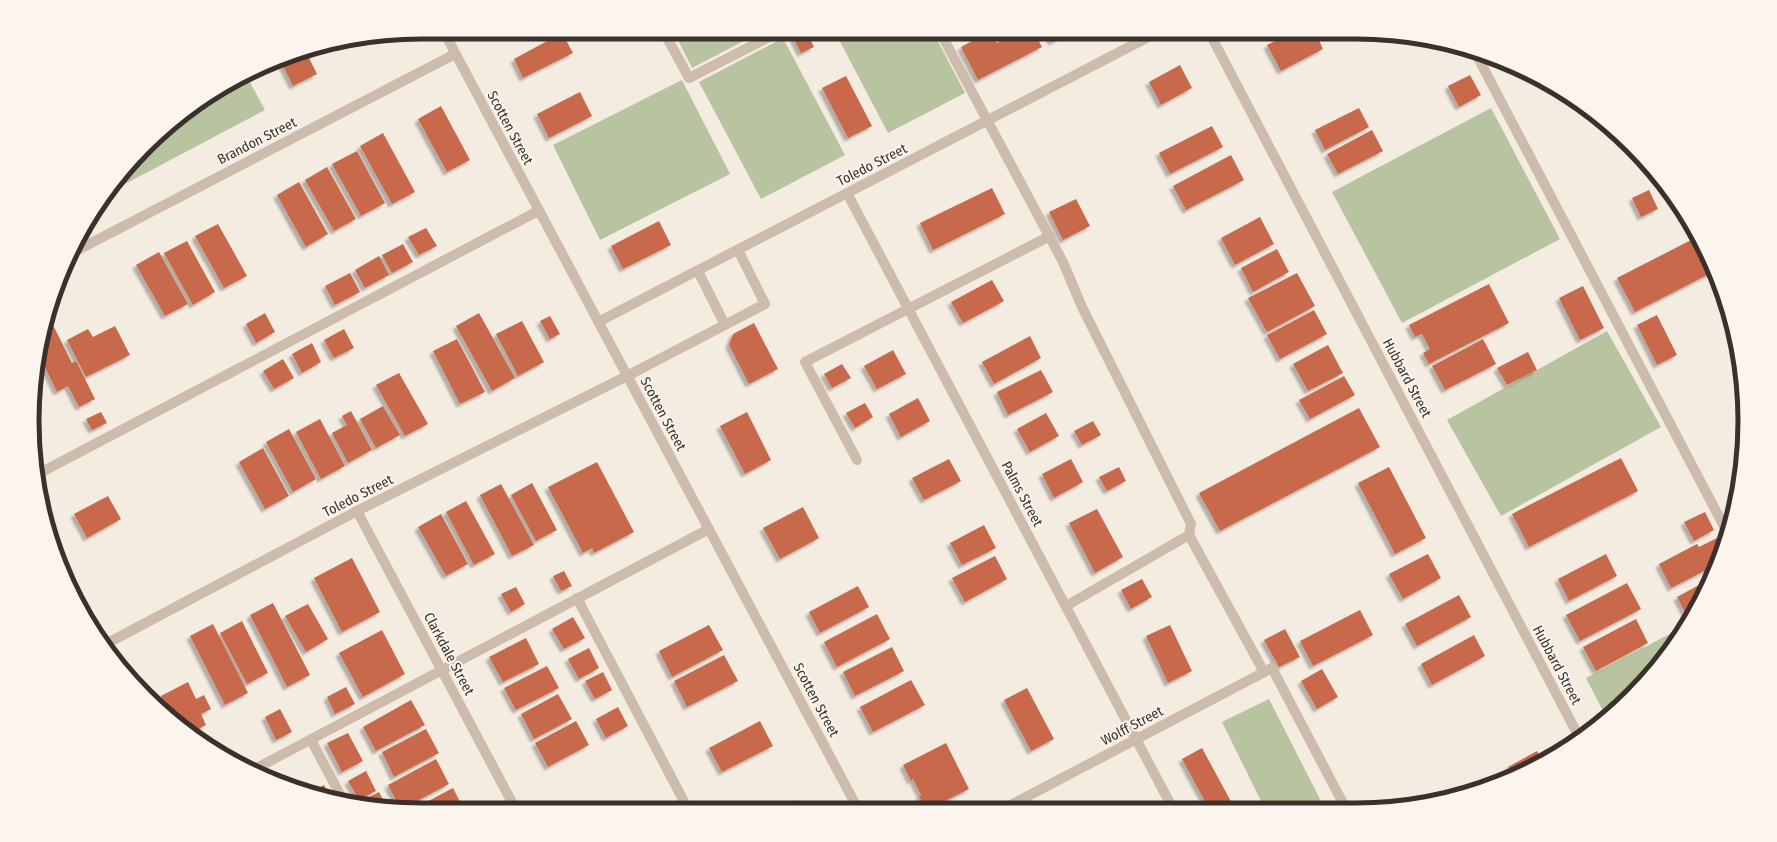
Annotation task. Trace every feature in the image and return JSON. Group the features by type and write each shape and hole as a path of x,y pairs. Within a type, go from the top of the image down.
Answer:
{"street":[{"name":"Scotten Street","path":"448,39 855,803"},
{"path":"668,39 689,78 766,39"},
{"path":"944,39 1064,262 1082,307 1191,524 1189,535 1268,670 1343,803"},
{"name":"Toledo Street","path":"598,322 1144,39"},
{"name":"Hubbard Street","path":"1213,39 1577,733"},
{"name":"Brandon Street","path":"80,249 455,54"},
{"path":"1479,59 1723,525"},
{"name":"Palms Street","path":"847,194 1170,803"},
{"path":"42,472 538,211"},
{"path":"857,460 805,362 1050,236"},
{"name":"Toledo Street","path":"109,642 357,511 628,376 765,304 738,250"},
{"path":"698,271 725,325"},
{"name":"Clarkdale Street","path":"357,511 512,803"},
{"path":"258,767 709,529"},
{"path":"1066,606 1189,535"},
{"path":"577,598 685,803"},
{"name":"Wolff Street","path":"1014,803 1268,670"},
{"path":"310,740 340,794"}],"green space":[{"path":"678,39 748,39 692,68"},
{"path":"784,39 845,155 761,199 699,82"},
{"path":"839,39 937,39 965,93 888,133"},
{"path":"249,80 265,110 119,187 151,151 188,118 209,103"},
{"path":"682,80 730,174 600,240 553,145"},
{"path":"1491,108 1560,239 1402,323 1332,192"},
{"path":"1607,331 1661,427 1501,516 1447,420"},
{"path":"1675,631 1643,673 1603,712 1586,678"},
{"path":"1269,699 1322,803 1262,803 1222,722"}],"building":[{"path":"551,39 565,39 573,53 523,78 514,59"},
{"path":"794,39 810,39 814,47 801,53"},
{"path":"976,39 995,39 997,43 1002,39 1038,39 1042,47 978,80 961,47"},
{"path":"1050,39 1057,39 1052,42"},
{"path":"1279,39 1318,39 1323,49 1281,71 1267,45"},
{"path":"308,56 317,74 293,86 283,65"},
{"path":"1180,65 1192,88 1161,105 1149,82"},
{"path":"1470,75 1481,95 1459,107 1448,86"},
{"path":"846,76 872,126 848,138 822,88"},
{"path":"580,92 592,116 549,138 537,114"},
{"path":"441,106 470,160 447,172 418,119"},
{"path":"1359,108 1369,127 1325,150 1315,130"},
{"path":"1212,126 1223,147 1170,174 1159,153"},
{"path":"1372,130 1383,151 1338,174 1327,154"},
{"path":"383,133 415,192 392,204 360,146"},
{"path":"357,151 385,203 361,216 332,164"},
{"path":"1231,155 1244,180 1186,210 1173,186"},
{"path":"327,167 356,219 334,231 305,180"},
{"path":"299,182 328,234 306,247 277,195"},
{"path":"992,188 1005,214 933,250 920,223"},
{"path":"1649,190 1658,209 1641,217 1632,198"},
{"path":"1076,199 1090,226 1063,240 1049,212"},
{"path":"1260,217 1274,244 1235,265 1221,238"},
{"path":"659,221 671,245 623,269 611,246"},
{"path":"218,224 247,276 224,288 195,236"},
{"path":"426,228 437,246 419,255 408,237"},
{"path":"1692,239 1709,274 1635,312 1617,278"},
{"path":"187,241 215,292 193,305 164,253"},
{"path":"403,244 413,262 392,273 382,255"},
{"path":"1277,249 1289,272 1253,292 1241,268"},
{"path":"159,252 188,304 165,316 136,265"},
{"path":"379,256 389,275 365,288 355,270"},
{"path":"350,273 360,292 335,305 325,286"},
{"path":"1297,273 1315,306 1267,332 1248,298"},
{"path":"992,280 1004,301 963,323 951,302"},
{"path":"1489,284 1509,323 1429,364 1423,353 1430,349 1422,334 1415,337 1409,325"},
{"path":"1583,286 1604,328 1580,340 1559,298"},
{"path":"1314,310 1327,334 1280,359 1267,335"},
{"path":"265,313 275,332 256,343 246,324"},
{"path":"479,313 515,378 492,391 456,326"},
{"path":"1657,315 1677,355 1657,365 1637,325"},
{"path":"550,316 560,334 550,339 540,321"},
{"path":"522,321 544,362 518,376 496,334"},
{"path":"52,323 72,363 76,361 95,399 79,407 68,386 57,392 43,364"},
{"path":"754,323 778,369 749,384 729,345 733,334"},
{"path":"115,326 130,355 86,377 67,340 88,329 93,337"},
{"path":"344,329 354,348 334,358 324,340"},
{"path":"1030,336 1041,358 994,384 982,362"},
{"path":"457,339 485,392 460,404 433,351"},
{"path":"1483,339 1496,364 1445,390 1432,366"},
{"path":"312,343 321,362 302,373 292,354"},
{"path":"1328,345 1343,373 1308,391 1293,364"},
{"path":"893,350 906,374 877,389 864,366"},
{"path":"1528,352 1537,370 1507,385 1497,368"},
{"path":"283,359 294,378 274,389 263,371"},
{"path":"842,364 851,378 832,388 824,374"},
{"path":"1041,370 1053,392 1008,415 997,392"},
{"path":"399,373 428,424 405,436 376,385"},
{"path":"1344,376 1355,395 1310,419 1299,400"},
{"path":"918,398 930,421 901,437 889,414"},
{"path":"865,403 873,417 855,428 846,413"},
{"path":"383,406 400,435 376,448 360,419"},
{"path":"1359,408 1380,447 1220,531 1199,493"},
{"path":"351,411 372,450 348,463 332,433 347,425 342,416"},
{"path":"101,412 107,423 92,430 86,419"},
{"path":"747,412 771,460 745,474 720,426"},
{"path":"1046,413 1059,436 1030,452 1017,429"},
{"path":"320,419 345,466 321,479 296,432"},
{"path":"1093,421 1101,435 1082,445 1074,431"},
{"path":"289,429 316,479 293,492 266,442"},
{"path":"263,448 289,496 265,509 239,462"},
{"path":"1621,458 1638,491 1529,547 1512,514"},
{"path":"949,459 961,481 924,500 912,478"},
{"path":"1071,459 1083,482 1054,498 1042,474"},
{"path":"597,462 634,532 594,553 592,548 583,553 548,487"},
{"path":"1119,467 1126,481 1107,491 1099,477"},
{"path":"1389,467 1426,538 1395,554 1358,483"},
{"path":"532,483 557,530 536,541 511,495"},
{"path":"501,484 534,545 512,556 480,495"},
{"path":"108,496 121,519 87,538 74,514"},
{"path":"466,501 495,554 474,565 446,512"},
{"path":"803,507 819,538 780,559 763,528"},
{"path":"1097,509 1123,557 1095,573 1069,523"},
{"path":"1705,512 1714,530 1694,541 1684,522"},
{"path":"441,514 468,564 446,576 418,527"},
{"path":"984,525 996,548 962,565 950,543"},
{"path":"1717,538 1719,541 1708,569 1671,588 1659,564 1697,544 1699,547"},
{"path":"1428,554 1441,578 1403,599 1389,574"},
{"path":"1606,554 1617,576 1569,601 1558,579"},
{"path":"995,556 1007,579 965,602 952,578"},
{"path":"352,558 380,612 342,632 314,578"},
{"path":"564,571 572,586 561,591 553,576"},
{"path":"1142,579 1152,597 1131,609 1121,590"},
{"path":"1627,583 1641,609 1580,641 1566,615"},
{"path":"1702,583 1686,614 1677,597"},
{"path":"858,586 869,607 820,633 809,612"},
{"path":"516,587 525,604 511,612 501,594"},
{"path":"1459,595 1471,617 1417,646 1405,624"},
{"path":"273,603 310,675 287,687 250,615"},
{"path":"308,604 328,639 306,652 285,616"},
{"path":"1360,610 1373,635 1313,666 1300,641"},
{"path":"877,614 890,639 837,667 824,642"},
{"path":"573,617 585,638 564,649 552,629"},
{"path":"1636,619 1648,643 1596,671 1583,647"},
{"path":"242,621 268,673 247,684 220,633"},
{"path":"213,624 248,693 225,705 190,636"},
{"path":"709,625 723,650 672,677 659,651"},
{"path":"1170,625 1192,671 1168,683 1146,636"},
{"path":"1285,629 1300,657 1279,667 1264,640"},
{"path":"382,630 405,674 363,697 339,653"},
{"path":"1474,635 1485,656 1432,685 1421,664"},
{"path":"526,638 539,664 503,682 489,657"},
{"path":"892,647 904,671 855,696 843,672"},
{"path":"589,648 599,668 579,679 568,659"},
{"path":"724,655 738,681 687,707 674,681"},
{"path":"547,666 559,688 516,710 504,688"},
{"path":"1322,669 1338,697 1317,709 1301,681"},
{"path":"603,672 612,690 595,699 585,681"},
{"path":"911,680 925,705 873,732 860,707"},
{"path":"188,682 196,699 204,695 211,709 201,714 206,725 196,730 165,704 161,696"},
{"path":"346,687 355,704 335,714 327,697"},
{"path":"1027,688 1054,739 1031,751 1004,700"},
{"path":"558,694 572,719 534,739 521,714"},
{"path":"411,700 425,725 376,751 363,727"},
{"path":"618,707 628,726 606,738 596,719"},
{"path":"280,709 292,732 276,740 265,717"},
{"path":"576,721 589,745 548,767 535,743"},
{"path":"760,721 773,746 722,772 709,748"},
{"path":"426,729 439,753 394,777 382,752"},
{"path":"348,733 363,761 342,772 327,743"},
{"path":"946,743 969,789 941,803 922,803 919,797 921,795 913,779 911,781 903,765"},
{"path":"1202,748 1232,803 1206,803 1182,759"},
{"path":"1537,751 1540,756 1510,771 1508,767"},
{"path":"436,759 449,784 414,803 397,802 388,785"},
{"path":"366,771 376,791 362,799 358,798 348,781"},
{"path":"324,785 327,791 322,790 317,789"},
{"path":"453,788 460,803 425,803"},
{"path":"379,792 384,801 371,800 365,799"},
{"path":"798,800 799,803 793,803"}]}
